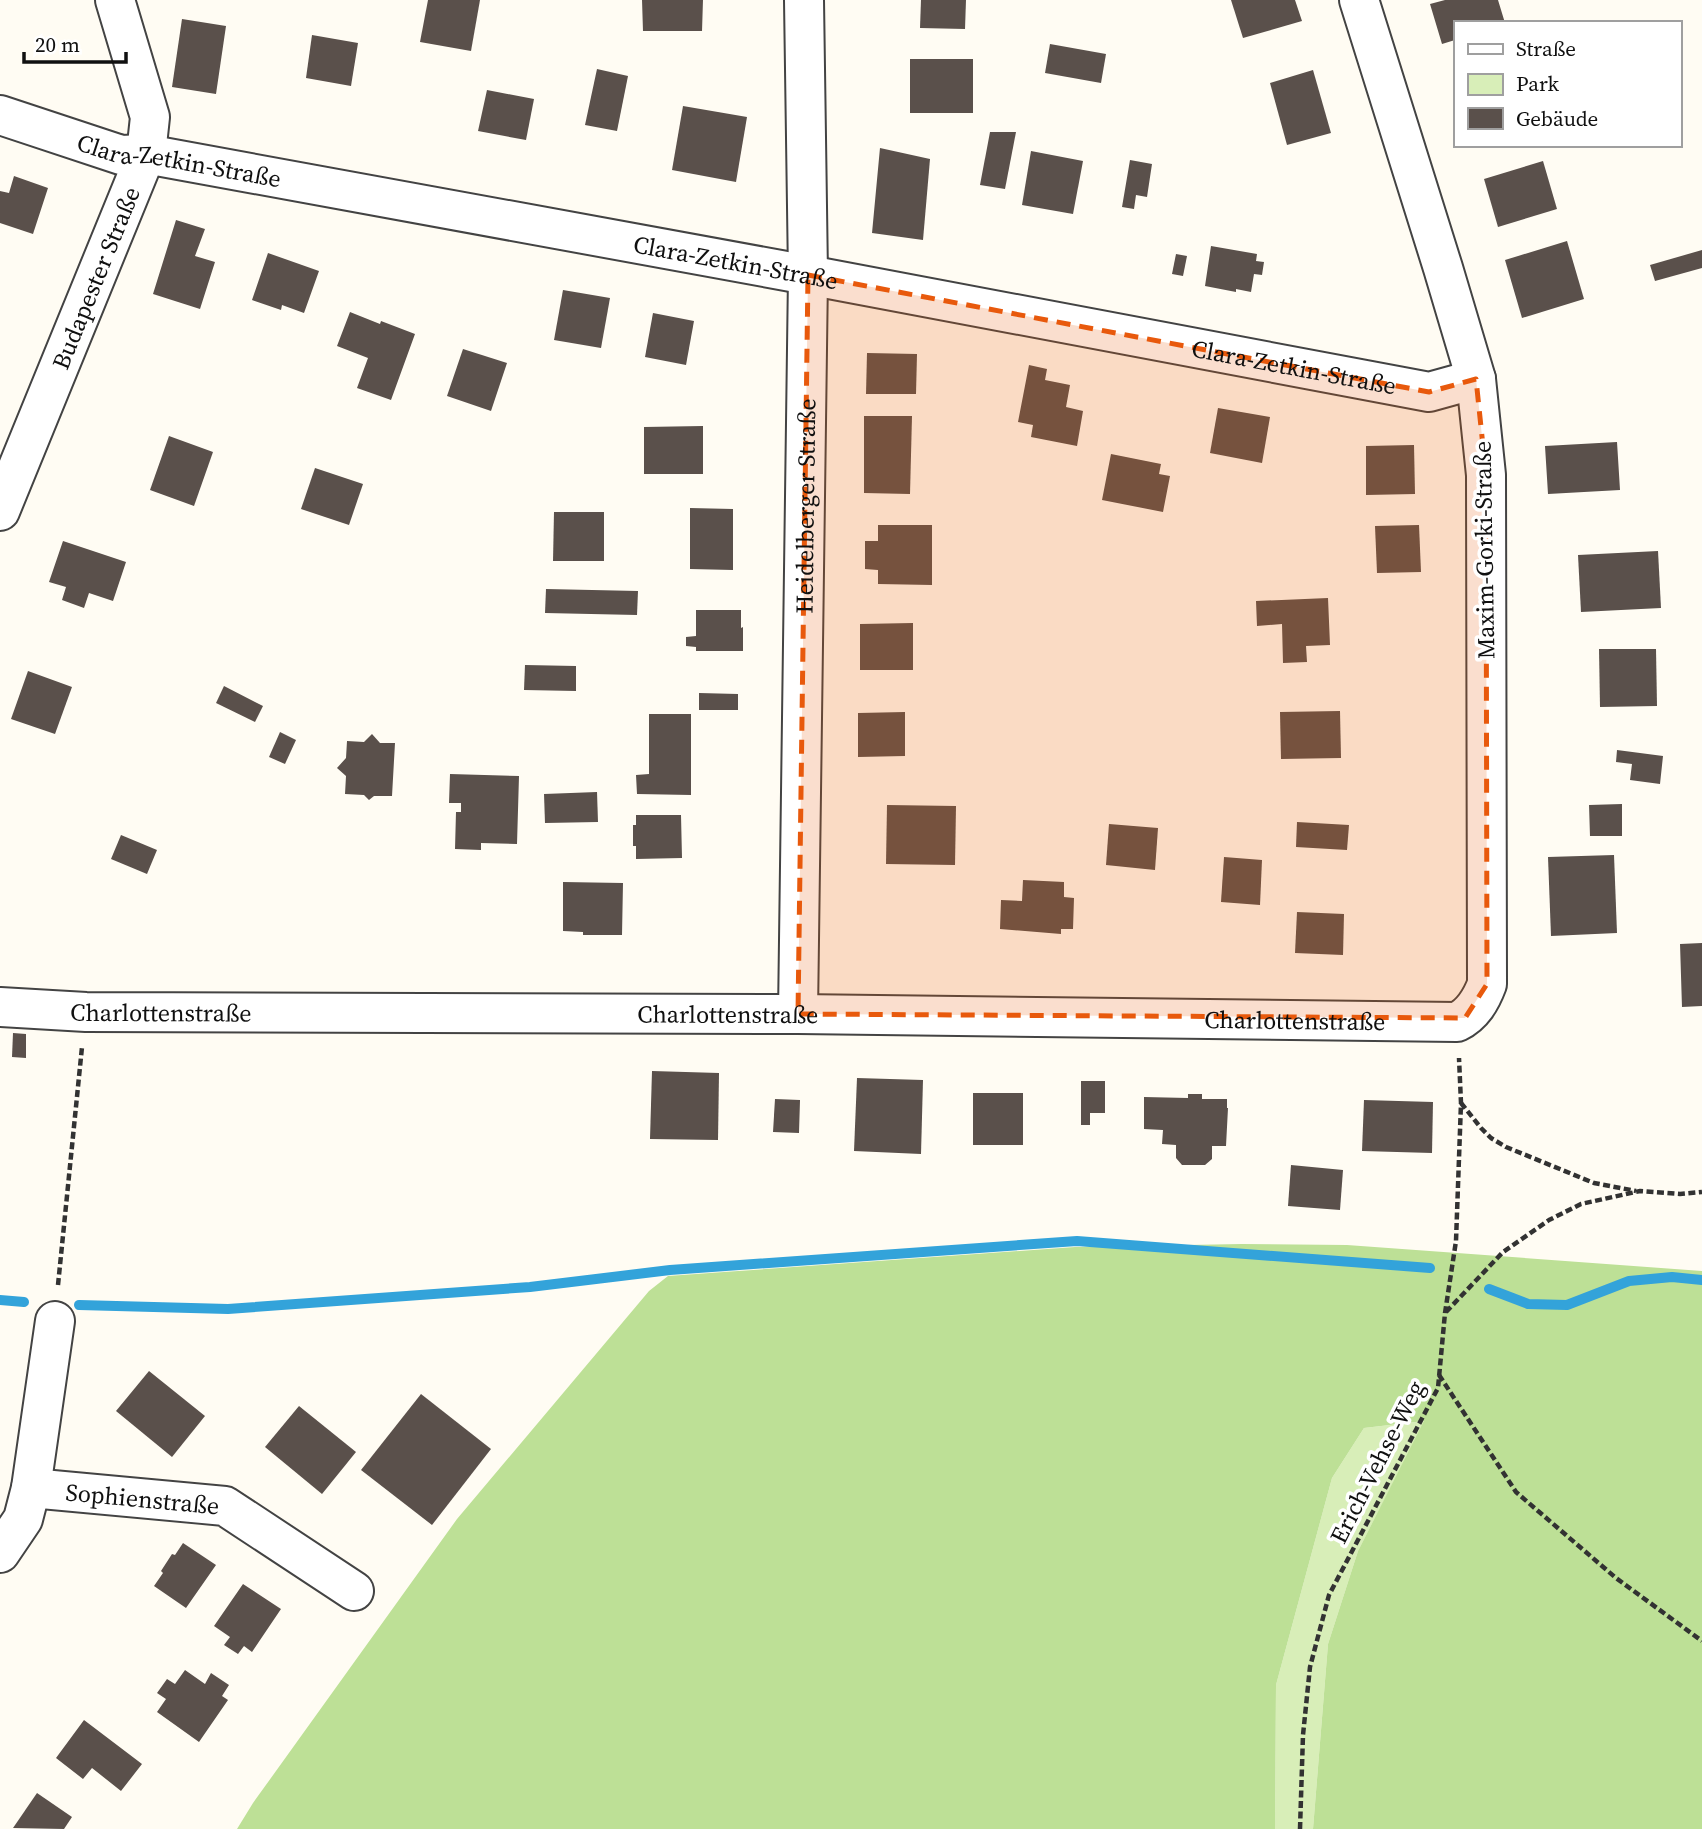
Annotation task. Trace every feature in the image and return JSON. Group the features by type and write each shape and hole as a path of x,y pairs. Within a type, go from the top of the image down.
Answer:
{"street":[{"name":"Budapester Straße","path":"0,512 146,154 150,117 115,0"},
{"name":"Heidelberger Straße","path":"798,1014 808,275 804,0"},
{"name":"Maxim-Gorki-Straße","path":"1359,0 1476,379 1486,475 1487,984 1472,1011 1457,1022"},
{"name":"Clara-Zetkin-Straße","path":"0,115 121,155 146,154 1429,392 1476,379"},
{"name":"Charlottenstraße","path":"0,1007 86,1012 798,1014 1457,1022"},
{"name":"Sophienstraße","path":"0,1553 23,1518 31,1488 55,1321"},
{"name":"Sophienstraße","path":"31,1488 225,1506 354,1591"}],"path":[{"path":"55,1321 86,1012"},
{"name":"Erich-Vehse-Weg","path":"1300,1829 1303,1735 1310,1667 1329,1595 1438,1388 1445,1313 1456,1241 1461,1103 1457,1022"},
{"path":"1461,1103 1481,1128 1506,1147 1594,1183 1640,1191 1680,1194 1702,1192"},
{"path":"1445,1313 1503,1252 1549,1220 1581,1204 1640,1191"},
{"path":"1439,1374 1516,1492 1616,1578 1702,1642"}],"highlighted area":[{"path":"808,275 1429,392 1476,379 1486,475 1487,984 1465,1018 798,1014"}],"green space":[{"path":"1347,1245 1702,1271 1702,1829 1313,1829 1328,1644 1358,1551 1424,1421 1364,1428 1332,1478 1276,1685 1275,1829 237,1829 457,1519 649,1291 668,1276 1075,1247"},
{"path":"1425,1421 1358,1551 1328,1644 1313,1829 1275,1829 1276,1685 1332,1478 1364,1428"}],"building":[{"path":"428,0 480,0 471,51 420,42"},
{"path":"642,0 703,0 702,31 643,31"},
{"path":"921,0 966,0 965,29 920,28"},
{"path":"1231,0 1295,0 1302,21 1243,38"},
{"path":"1445,0 1498,0 1504,21 1454,21 1454,40 1442,44 1430,4"},
{"path":"182,19 226,26 216,94 172,87"},
{"path":"312,35 358,43 351,86 306,78"},
{"path":"1050,44 1106,54 1101,83 1045,73"},
{"path":"910,59 973,59 973,113 910,113"},
{"path":"597,69 628,76 617,131 585,125"},
{"path":"1313,70 1331,133 1287,145 1270,83"},
{"path":"487,90 534,99 526,140 478,131"},
{"path":"683,106 747,117 736,182 672,170"},
{"path":"990,132 1016,132 1005,189 980,185"},
{"path":"880,148 930,159 923,240 872,233"},
{"path":"1031,151 1083,161 1073,214 1022,205"},
{"path":"1130,160 1152,164 1147,197 1136,195 1134,209 1122,207"},
{"path":"1543,161 1557,209 1498,227 1484,179"},
{"path":"14,176 48,188 33,234 0,223 0,191 9,193"},
{"path":"176,220 205,229 195,256 215,262 200,309 153,294"},
{"path":"1567,241 1584,299 1522,318 1505,260"},
{"path":"1211,246 1257,254 1256,261 1264,262 1262,275 1254,274 1251,292 1205,286"},
{"path":"1702,250 1702,268 1655,281 1650,265"},
{"path":"268,253 319,271 304,313 282,305 281,310 252,300"},
{"path":"1176,254 1187,256 1183,276 1172,274"},
{"path":"563,290 610,298 601,348 554,340"},
{"path":"350,312 415,334 391,400 357,388 368,358 337,346"},
{"path":"653,313 694,321 686,365 645,357"},
{"path":"463,349 507,363 491,411 447,396"},
{"path":"867,353 917,354 916,394 866,394"},
{"path":"1029,365 1047,369 1045,380 1070,385 1066,407 1083,411 1077,446 1031,437 1033,425 1018,422"},
{"path":"1218,408 1270,417 1262,463 1210,453"},
{"path":"864,416 912,416 910,494 864,493"},
{"path":"703,426 703,474 644,474 644,427"},
{"path":"169,436 213,452 194,506 150,490"},
{"path":"1617,442 1620,490 1548,494 1545,446"},
{"path":"1414,445 1415,494 1366,495 1366,446"},
{"path":"1111,454 1161,464 1159,474 1170,476 1163,512 1102,500"},
{"path":"315,468 363,484 349,525 301,509"},
{"path":"690,508 733,509 733,570 690,569"},
{"path":"554,512 604,512 604,561 553,561"},
{"path":"878,525 932,525 932,585 878,584 878,570 865,569 865,541 878,541"},
{"path":"1419,525 1421,572 1377,573 1375,526"},
{"path":"63,541 126,562 113,601 89,593 84,608 62,600 66,587 49,582"},
{"path":"1658,551 1661,608 1581,612 1578,555"},
{"path":"546,589 638,591 637,615 545,613"},
{"path":"1328,598 1330,645 1306,646 1307,662 1283,663 1282,624 1257,626 1256,601"},
{"path":"696,610 741,610 743,651 696,651 696,647 686,646 686,637 696,636"},
{"path":"913,623 913,670 860,670 860,624"},
{"path":"1599,649 1656,649 1657,706 1600,707"},
{"path":"525,665 576,666 576,691 524,690"},
{"path":"28,671 72,687 55,734 11,719"},
{"path":"224,686 263,706 255,722 216,703"},
{"path":"699,693 738,694 738,710 699,710"},
{"path":"1340,711 1341,758 1281,759 1280,712"},
{"path":"905,712 905,756 858,757 858,713"},
{"path":"649,714 691,714 691,795 637,794 636,775 649,774"},
{"path":"280,732 296,740 285,764 269,757"},
{"path":"372,734 380,743 395,743 392,796 374,796 369,800 364,795 345,794 346,776 337,768 346,758 347,741 364,742"},
{"path":"1617,750 1663,756 1660,784 1630,780 1632,764 1616,762"},
{"path":"450,774 519,776 517,844 481,843 481,850 455,849 456,812 461,812 461,803 449,803"},
{"path":"597,792 598,822 545,823 544,794"},
{"path":"1622,804 1622,836 1590,836 1589,805"},
{"path":"887,805 956,806 955,865 886,864"},
{"path":"636,815 681,815 682,858 636,859 633,825 636,825"},
{"path":"1297,822 1349,825 1347,850 1296,847"},
{"path":"1109,824 1158,828 1155,870 1106,865"},
{"path":"121,835 157,850 147,874 111,859"},
{"path":"1614,855 1617,933 1551,936 1548,857"},
{"path":"1224,857 1262,860 1260,905 1221,902"},
{"path":"1023,880 1064,882 1064,897 1074,898 1073,929 1061,929 1061,934 1000,929 1001,900 1022,901"},
{"path":"563,882 623,883 622,935 583,935 583,932 563,931"},
{"path":"1297,912 1344,914 1343,955 1295,953"},
{"path":"1702,943 1702,1006 1682,1007 1680,944"},
{"path":"13,1033 26,1034 26,1058 12,1057"},
{"path":"652,1071 719,1073 718,1140 650,1139"},
{"path":"857,1078 923,1080 921,1154 854,1151"},
{"path":"1081,1081 1105,1081 1105,1113 1090,1113 1090,1125 1081,1125"},
{"path":"973,1093 1023,1093 1023,1145 973,1145"},
{"path":"1188,1094 1202,1094 1202,1099 1227,1099 1226,1146 1212,1146 1212,1159 1205,1165 1182,1165 1176,1158 1176,1145 1162,1144 1163,1130 1144,1129 1144,1097 1188,1098"},
{"path":"775,1099 800,1100 799,1133 773,1132"},
{"path":"1364,1100 1433,1102 1432,1153 1362,1151"},
{"path":"1291,1165 1343,1170 1340,1210 1288,1206"},
{"path":"149,1371 205,1416 172,1457 116,1411"},
{"path":"421,1394 491,1449 432,1525 361,1470"},
{"path":"299,1406 356,1452 322,1494 265,1447"},
{"path":"183,1543 216,1565 186,1608 154,1586 172,1554 175,1555"},
{"path":"243,1584 281,1609 252,1652 244,1646 238,1654 224,1645 230,1637 214,1626"},
{"path":"185,1670 205,1684 211,1673 229,1685 222,1696 228,1700 199,1742 157,1712 166,1699 157,1693 167,1679 175,1684"},
{"path":"84,1720 142,1764 121,1791 92,1768 83,1779 56,1758"},
{"path":"37,1793 72,1817 64,1829 13,1828"}],"waterway":[{"path":"79,1305 228,1309 530,1287 670,1270 1077,1241 1430,1268"},
{"path":"1489,1289 1528,1304 1567,1305 1629,1281 1672,1277 1702,1280"},
{"path":"0,1300 24,1302"}]}
